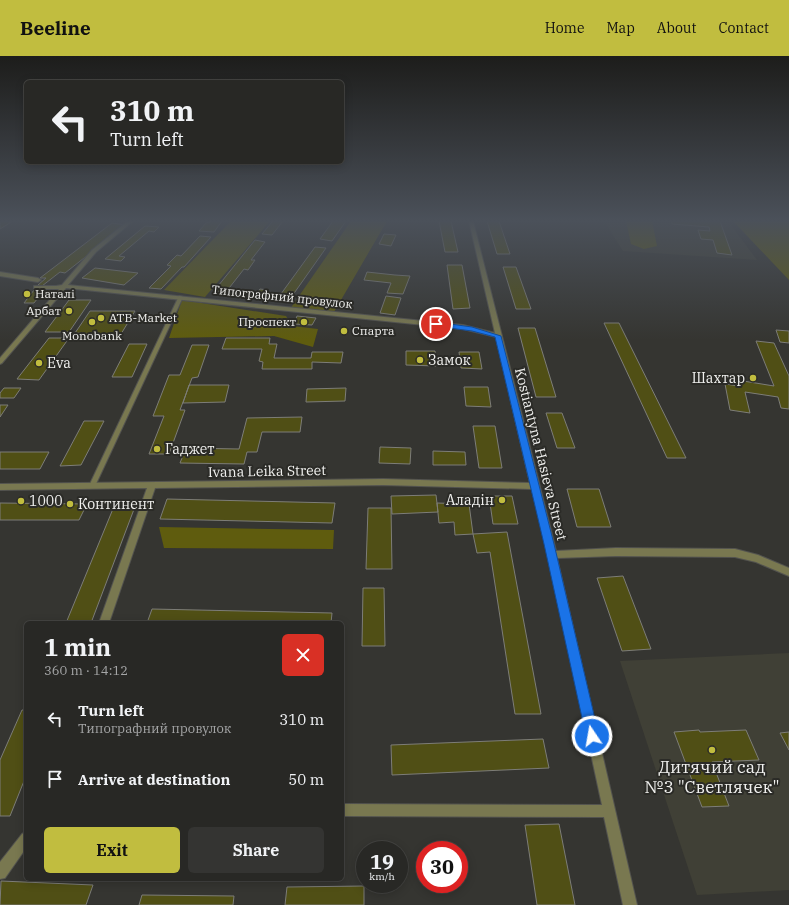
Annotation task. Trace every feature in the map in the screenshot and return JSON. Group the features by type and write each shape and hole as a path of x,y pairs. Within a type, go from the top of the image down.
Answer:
{"street":[{"path":"0,362 86,261"},
{"name":"Kostiantyna Hasieva Street","path":"480,261 552,555 630,905"},
{"path":"0,274 38,280"},
{"name":"Типографний провулок","path":"36,287 56,288 64,286 181,297 463,327 498,336"},
{"name":"Ivana Leika Street","path":"0,487 383,482 534,486"},
{"path":"105,621 152,485"},
{"path":"552,555 616,552 735,552 758,559 789,572"},
{"path":"344,810 609,811"},
{"path":"0,873 24,841"}],"lane":[{"path":"92,486 181,297"}],"shaded area":[{"path":"193,261 236,261 205,297 164,290"},
{"path":"324,261 364,261 334,312 290,309"},
{"path":"771,261 789,261 789,280"},
{"path":"182,300 286,316 292,326 318,329 313,347 274,336 169,338"},
{"path":"159,527 334,530 333,549 164,548"},
{"path":"789,653 789,890 697,895 620,661"}],"building":[{"path":"63,261 81,261 65,273 60,272 42,286 38,285 46,278 40,278"},
{"path":"171,261 190,261 161,289 149,288 171,266 167,265"},
{"path":"238,261 255,261 248,270 244,269 226,292 214,291"},
{"path":"305,261 317,261 290,299 278,298"},
{"path":"447,265 462,265 470,308 453,309"},
{"path":"503,267 516,267 531,309 516,309"},
{"path":"95,268 138,273 124,285 82,278"},
{"path":"367,272 410,276 403,294 387,293 391,283 364,280"},
{"path":"260,289 268,290 263,297 254,296"},
{"path":"34,290 44,290 34,303 24,303"},
{"path":"386,296 401,298 395,315 380,313"},
{"path":"69,300 91,300 69,332 45,332"},
{"path":"90,311 135,311 121,334 111,334 108,338 95,338 97,334 75,333"},
{"path":"297,316 316,318 312,325 294,324"},
{"path":"604,323 619,323 686,458 667,458"},
{"path":"518,328 535,328 556,397 536,397"},
{"path":"776,330 789,331 789,343 780,342"},
{"path":"49,338 69,338 39,380 17,379"},
{"path":"226,338 270,338 269,344 277,344 274,358 311,358 312,352 343,352 341,363 312,362 312,369 262,369 263,362 259,361 262,349 222,349"},
{"path":"756,341 774,343 789,376 789,409 781,408 778,397 745,392 750,413 730,410 725,384 739,386 737,380 774,386"},
{"path":"129,344 147,344 132,377 112,377"},
{"path":"192,345 209,345 198,377 192,378 180,410 185,410 169,454 149,454 164,416 153,416 169,375 180,375"},
{"path":"406,351 435,351 436,366 406,365"},
{"path":"459,352 479,352 482,369 461,368"},
{"path":"189,385 229,385 225,402 183,403"},
{"path":"464,387 488,387 491,407 466,406"},
{"path":"4,388 21,388 14,398 0,398 0,393"},
{"path":"346,388 345,401 306,402 307,389"},
{"path":"0,405 8,405 0,417"},
{"path":"546,413 562,413 575,448 557,448"},
{"path":"302,417 300,432 262,432 257,452 247,452 244,464 180,463 186,448 239,449 247,418"},
{"path":"84,421 104,421 81,465 60,466"},
{"path":"473,426 495,426 502,468 479,468"},
{"path":"380,447 411,448 410,464 379,463"},
{"path":"433,451 465,452 466,465 433,465"},
{"path":"0,452 49,452 40,469 0,469"},
{"path":"567,489 599,489 611,527 577,527"},
{"path":"436,495 438,512 392,514 391,496"},
{"path":"489,496 512,496 518,524 493,524"},
{"path":"167,499 335,503 332,523 160,519"},
{"path":"0,503 87,504 79,520 0,520"},
{"path":"437,503 469,504 473,534 455,535 454,522 439,523"},
{"path":"115,504 136,504 92,621 67,621"},
{"path":"368,508 391,508 392,569 366,569"},
{"path":"507,532 541,714 515,714 490,552 477,553 473,534"},
{"path":"623,576 651,649 622,651 597,578"},
{"path":"363,588 384,588 385,646 362,646"},
{"path":"152,609 332,613 331,621 148,621"},
{"path":"22,710 24,710 24,781 10,816 0,816 0,760"},
{"path":"699,730 700,732 746,730 759,760 712,762 729,806 702,807 674,732"},
{"path":"789,732 789,750 780,733"},
{"path":"543,739 549,768 392,775 391,745"},
{"path":"559,824 575,905 537,905 525,825"},
{"path":"1,881 93,885 86,905 0,905"},
{"path":"356,886 356,893 364,893 364,905 285,905 287,887"},
{"path":"142,895 234,896 233,905 139,905"}],"place":[{"name":"Наталі","path":"27,294"},
{"name":"Арбат","path":"69,311"},
{"name":"ATB-Market","path":"101,318"},
{"name":"Monobank","path":"92,322"},
{"name":"Проспект","path":"304,322"},
{"name":"Спарта","path":"344,331"},
{"name":"Замок","path":"420,360"},
{"name":"Eva","path":"39,363"},
{"name":"Шахтар","path":"753,378"},
{"name":"Гаджет","path":"157,449"},
{"name":"Аладін","path":"502,500"},
{"name":"1000","path":"21,501"},
{"name":"Континент","path":"70,504"},
{"name":"Дитячий сад №3 \"Светлячек\"","path":"712,750"}],"route":[{"path":"436,324 481,330 498,336 549,544 592,736"}]}
